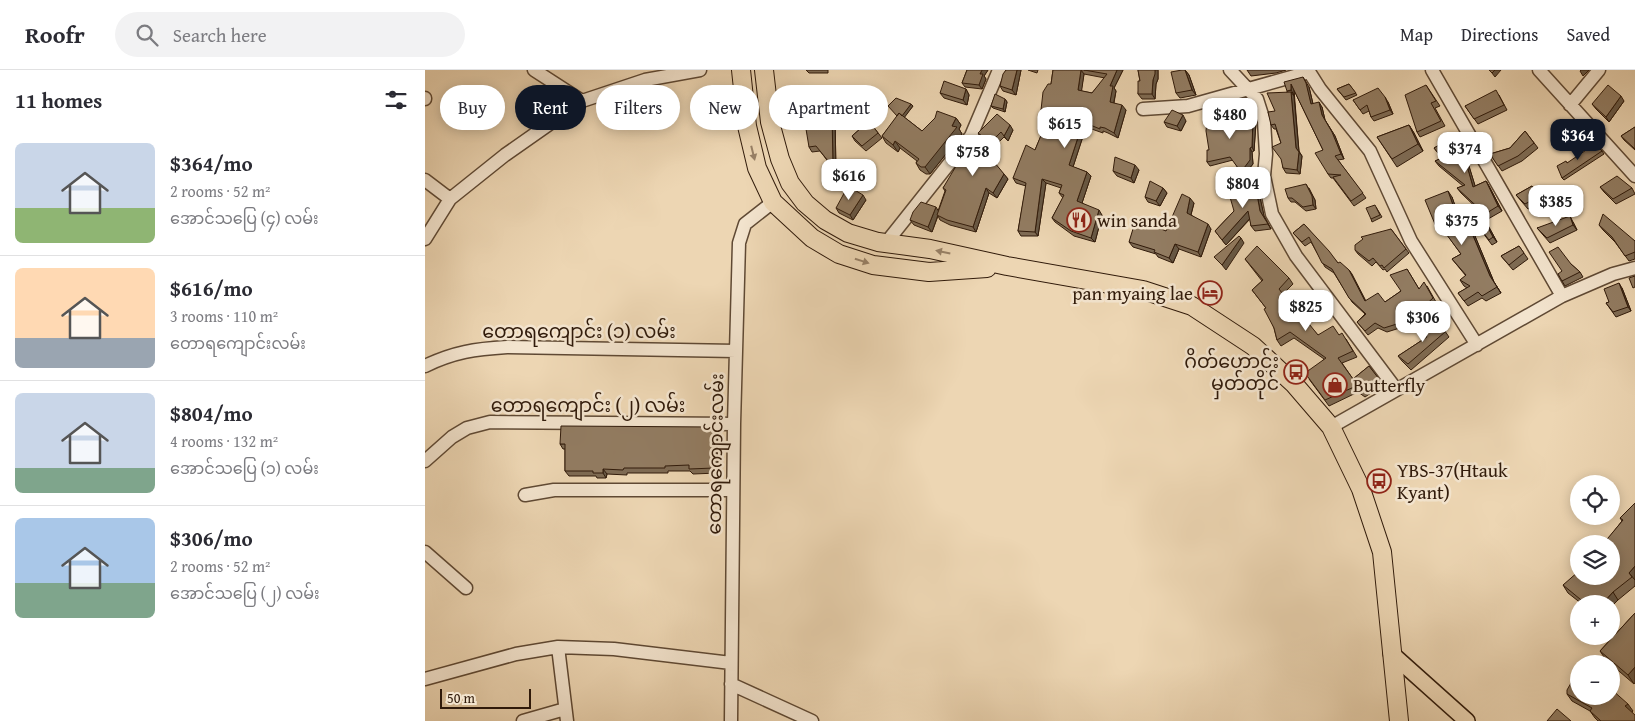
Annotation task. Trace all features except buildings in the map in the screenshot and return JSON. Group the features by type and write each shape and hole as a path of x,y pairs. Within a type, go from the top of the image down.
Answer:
{"highway":[{"path":"741,70 747,126 757,168 773,202 812,238 839,254 873,264 929,272 1007,266"},
{"path":"764,70 770,122 780,159 791,183 805,203 825,220 848,233 885,243 930,249 1007,266 1143,290 1193,306 1253,346 1294,384 1331,428 1361,489 1382,552 1399,721"}],"main road":[{"path":"1391,653 1467,721"}],"street":[{"path":"534,70 558,85"},
{"path":"586,100 645,80 700,70"},
{"path":"885,243 971,136 999,70"},
{"path":"1230,70 1257,99 1263,120 1266,154 1264,176 1272,214 1296,256 1396,389"},
{"path":"1433,70 1562,296"},
{"path":"1539,70 1635,176"},
{"path":"1570,104 1599,70"},
{"path":"1143,110 1188,106 1249,90 1309,71 1320,89 1370,151 1411,241 1477,345"},
{"path":"425,239 450,199 505,155 541,130"},
{"path":"425,180 450,199"},
{"name":"တောရကျောင်းလမ်း","path":"731,721 734,424 739,243 745,224 773,202"},
{"path":"1331,428 1396,389 1562,296 1613,274 1635,268"},
{"name":"တောရကျောင်း (၁) လမ်း","path":"425,366 472,349 507,347 736,351"},
{"name":"တောရကျောင်း (၂) လမ်း","path":"425,461 452,437 467,428 490,422 734,424"},
{"path":"525,494 554,490 733,490"},
{"path":"425,552 466,588"},
{"path":"425,679 516,654 558,647 614,649 731,663"},
{"path":"523,721 566,715 558,647"},
{"path":"731,684 812,721"}],"place":[{"name":"win sanda","path":"1079,220"},
{"name":"pan myaing lae","path":"1210,293"},
{"name":"ဂိတ်ဟောင်း မှတ်တိုင်","path":"1296,372"},
{"name":"Butterfly","path":"1335,385"},
{"name":"YBS-37(Htauk Kyant)","path":"1379,481"}]}
